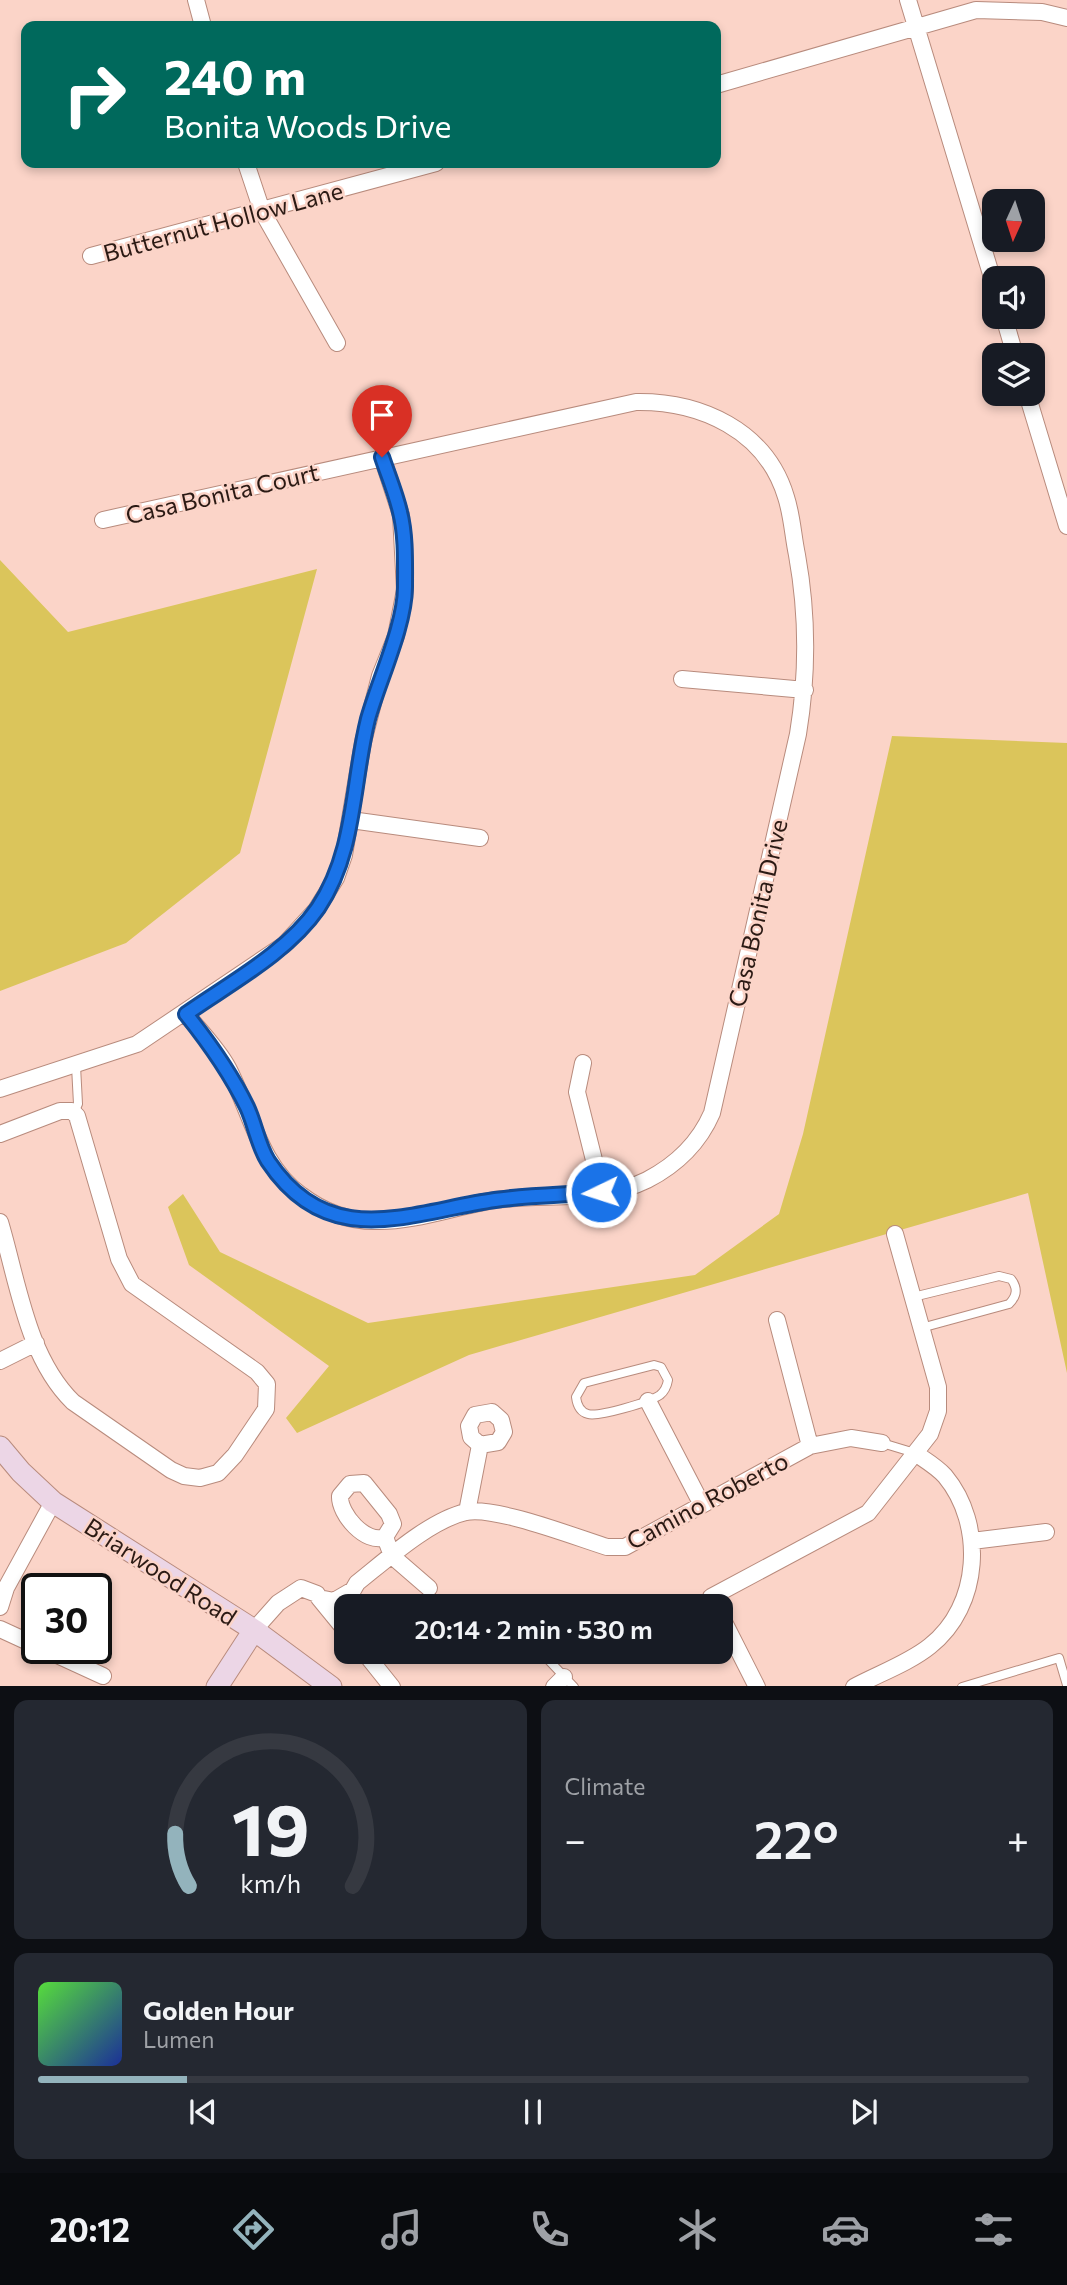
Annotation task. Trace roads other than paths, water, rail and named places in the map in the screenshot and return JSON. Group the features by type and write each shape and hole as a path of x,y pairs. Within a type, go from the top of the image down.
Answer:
{"main road":[{"name":"Briarwood Road","path":"0,1447 21,1472 53,1502 254,1630 331,1686"},
{"path":"218,1686 254,1630"}],"street":[{"path":"196,0 202,21"},
{"path":"908,0 989,266"},
{"path":"721,84 976,10 1042,12 1067,18"},
{"path":"248,168 262,211 337,344"},
{"name":"Butternut Hollow Lane","path":"91,256 418,168"},
{"name":"Casa Bonita Drive","path":"186,1014 226,1065 271,1164 297,1193 324,1209 357,1219 391,1221 496,1200 601,1192 631,1186 673,1164 697,1140 712,1113 798,734 805,690 805,598 786,497 761,453 721,419 688,406 636,402 382,457"},
{"path":"1031,406 1067,526"},
{"path":"0,1088 76,1066 137,1044 186,1014 284,945 316,910 336,878 351,820 363,742 380,676 396,636 405,590 401,514 382,457"},
{"name":"Casa Bonita Court","path":"103,520 382,457"},
{"path":"682,679 805,690"},
{"path":"351,820 480,838"},
{"path":"583,1063 577,1092 601,1192"},
{"path":"0,1135 61,1111 74,1113 119,1259 132,1284 257,1373 267,1384 266,1409 226,1467 208,1477 184,1476 73,1402 48,1373 36,1343 0,1222"},
{"path":"718,1594 868,1513 935,1423 939,1399 895,1234"},
{"path":"777,1320 810,1446"},
{"path":"0,1360 36,1343"},
{"path":"648,1401 701,1503"},
{"name":"Camino Roberto","path":"254,1630 278,1602 301,1588 317,1594 319,1598 334,1601 353,1590 357,1583 392,1556 444,1520 467,1512 490,1512 607,1547 625,1547 701,1503 810,1446 850,1438 882,1443"},
{"path":"467,1512 480,1445"},
{"path":"854,1686 930,1646 950,1625 968,1585 972,1541 965,1512 943,1473 915,1452"},
{"path":"0,1607 6,1588 53,1502"},
{"path":"972,1541 1046,1532"},
{"path":"385,1537 392,1556 429,1588"},
{"path":"319,1598 334,1616"},
{"path":"0,1629 21,1639"},
{"path":"733,1639 757,1686"},
{"path":"77,1664 103,1676"},
{"path":"374,1664 392,1686"}],"lane":[{"path":"74,1113 78,1104 76,1066"},
{"path":"912,1297 999,1276 1011,1279 1015,1286 1015,1296 1009,1304 921,1328"},
{"path":"654,1365 661,1367 668,1380 661,1394 648,1401 591,1415 582,1411 576,1397 584,1383 654,1365"},
{"name":"Camino Roberto","path":"882,1443 915,1452"},
{"path":"962,1686 1059,1658 1067,1685"},
{"path":"550,1664 564,1683"}]}
